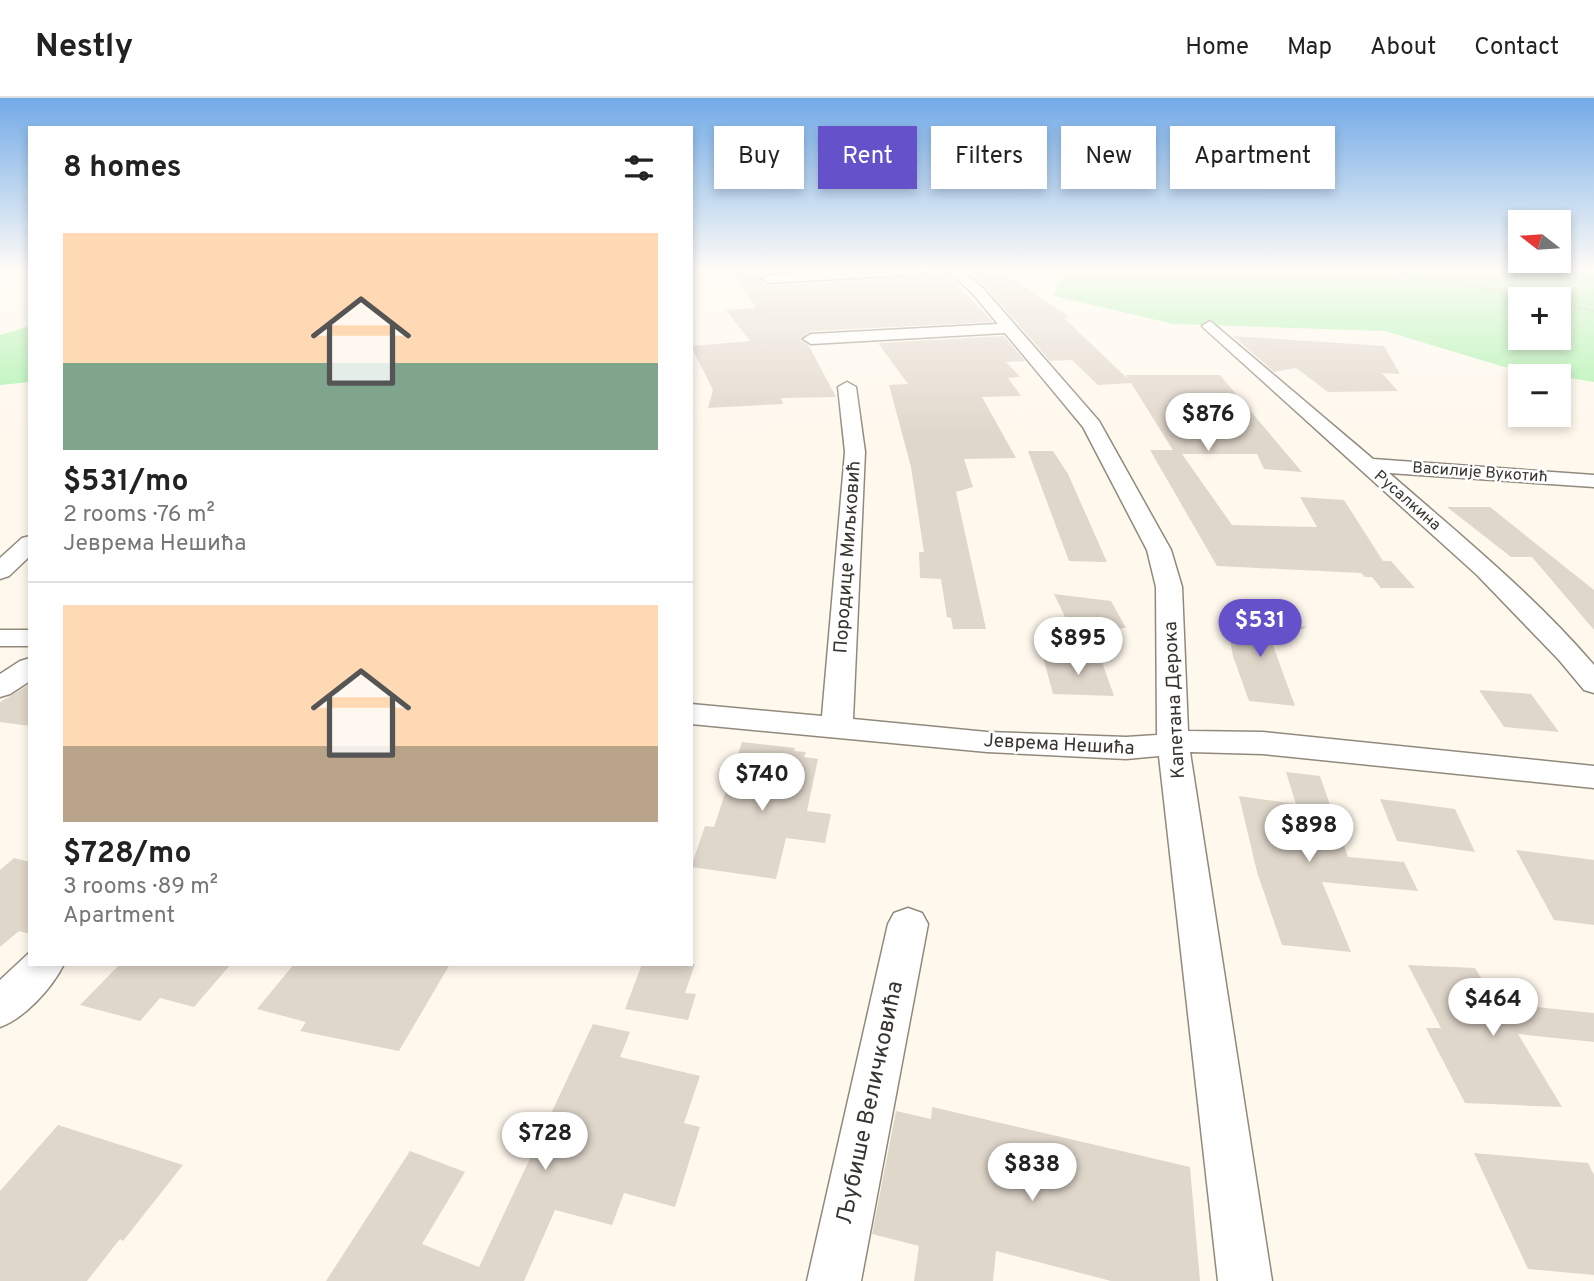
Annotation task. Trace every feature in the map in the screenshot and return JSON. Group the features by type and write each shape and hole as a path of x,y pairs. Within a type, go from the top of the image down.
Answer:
{"street":[{"name":"Капетана Дерока","path":"1009,325 1092,425 1117,466 1159,550 1169,587 1173,741 1245,1281"},
{"name":"Русалкина","path":"1210,326 1582,655 1594,684"},
{"path":"811,338 1011,328"},
{"name":"Породице Миљковић","path":"838,729 855,452 847,387"},
{"name":"Василије Вукотић","path":"1366,465 1594,481"},
{"path":"0,570 28,545"},
{"path":"0,638 28,638"},
{"path":"0,688 28,668"},
{"name":"Јеврема Нешића","path":"693,714 987,742 1126,748 1144,748 1173,741 1262,743 1594,777"},
{"name":"Љубише Величковића","path":"834,1281 908,925"},
{"path":"0,1008 42,966"}],"green space":[{"path":"1210,325 1508,325 1508,350 1571,350 1571,325 1594,325 1594,382 1571,378 1571,364 1501,366 1385,331"},
{"path":"28,327 28,382 0,385 0,335"}],"building":[{"path":"738,325 928,325 811,331 801,340 809,346 836,397 781,398 783,404 708,408 713,390 693,346 750,341"},
{"path":"1019,325 1072,325 1128,379 1126,375 1220,375 1302,472 1264,469 1257,454 1182,454 1232,525 1317,527 1300,497 1344,500 1383,561 1391,561 1415,588 1381,588 1372,577 1365,577 1361,573 1217,566 1150,450 1173,450 1131,383 1098,385 1072,360 1050,361"},
{"path":"1004,336 1025,361 1006,362 1020,377 1008,378 1021,396 982,397 1016,458 964,459 973,487 956,492 986,629 953,629 951,618 947,617 941,579 920,578 919,552 924,552 911,467 889,385 908,384 878,343"},
{"path":"1233,336 1384,346 1400,374 1382,373 1398,391 1328,392 1296,368 1274,372"},
{"path":"1028,451 1053,451 1068,474 1107,562 1069,561"},
{"path":"1447,507 1490,507 1594,590 1594,630 1532,557 1511,557"},
{"path":"1054,594 1111,601 1126,628 1071,629"},
{"path":"1226,617 1307,627 1271,640 1295,706 1249,701 1233,656"},
{"path":"1043,657 1101,659 1114,696 1053,694"},
{"path":"28,685 28,726 0,722 0,702"},
{"path":"1479,690 1531,694 1559,732 1504,727"},
{"path":"742,742 795,748 794,751 806,752 804,757 818,759 807,811 831,814 825,843 786,838 776,879 693,867 705,826 714,827"},
{"path":"1286,772 1320,776 1348,857 1404,862 1418,891 1322,882 1351,952 1282,945 1257,872 1239,796 1296,804"},
{"path":"1380,799 1455,809 1475,852 1397,841"},
{"path":"1516,850 1594,860 1594,925 1554,920"},
{"path":"14,858 28,862 28,933 19,931 0,947 0,870"},
{"path":"695,964 685,993 696,994 688,1020 625,1009 641,966"},
{"path":"1408,965 1475,968 1497,1003 1594,1013 1594,1042 1518,1034 1562,1107 1465,1103 1426,1028 1441,1028"},
{"path":"118,966 229,966 194,1007 160,998 140,1021 80,1005"},
{"path":"292,966 449,966 399,1051 300,1031 306,1022 257,1009"},
{"path":"593,1024 630,1032 620,1057 700,1076 684,1123 700,1127 675,1207 624,1193 612,1225 555,1210 524,1281 326,1281 410,1151 465,1172 422,1244 479,1267"},
{"path":"932,1107 1190,1167 1200,1281 1111,1281 996,1251 993,1281 914,1281 919,1246 872,1234 896,1111 931,1119"},
{"path":"58,1125 183,1165 123,1241 120,1239 87,1281 0,1281 0,1191"},
{"path":"1474,1153 1588,1163 1594,1175 1594,1275 1528,1269"}]}
